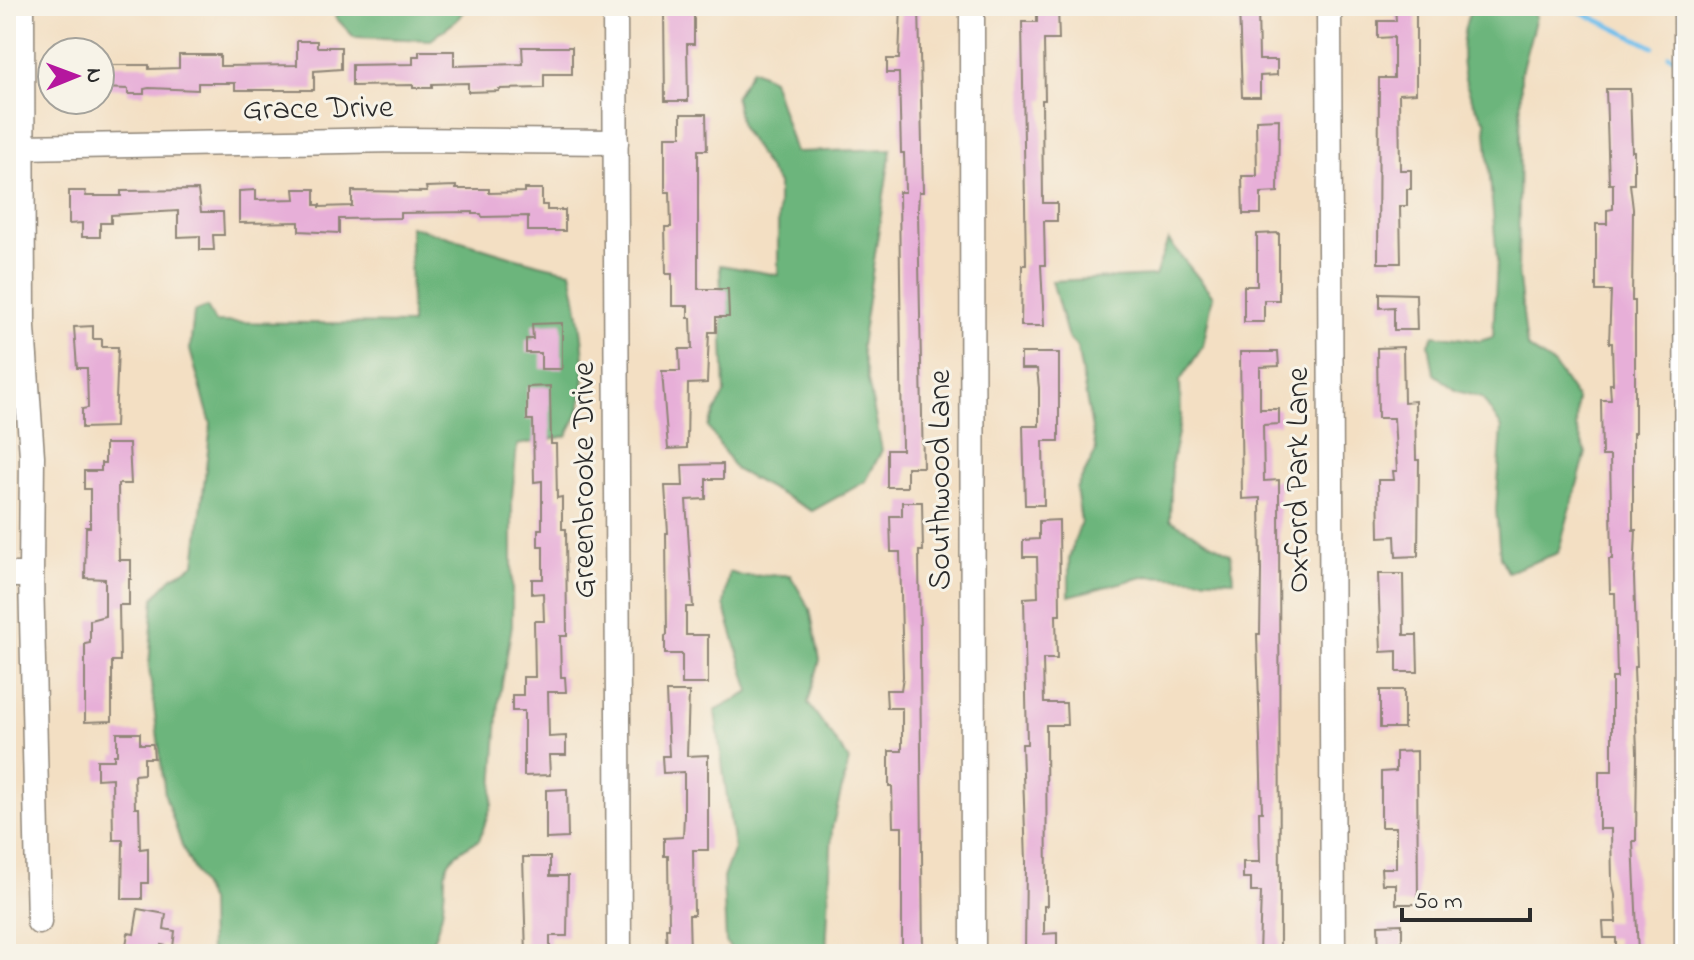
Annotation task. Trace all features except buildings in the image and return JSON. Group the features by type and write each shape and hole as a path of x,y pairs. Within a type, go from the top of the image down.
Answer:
{"street":[{"path":"22,6 23,328 32,456 31,575 39,922"},
{"name":"Greenbrooke Drive","path":"615,6 619,954"},
{"name":"Southwood Lane","path":"972,6 973,954"},
{"name":"Oxford Park Lane","path":"1329,6 1333,954"},
{"path":"1686,6 1687,954"},
{"name":"Grace Drive","path":"22,147 398,140 616,142"},
{"path":"6,575 31,575"}],"green space":[{"path":"345,6 467,6 457,20 431,40 354,37 335,17"},
{"path":"1472,6 1528,6 1536,17 1521,72 1518,271 1527,347 1554,365 1577,399 1576,427 1586,453 1558,553 1508,572 1500,557 1496,510 1502,428 1482,398 1457,391 1434,374 1429,344 1434,335 1480,341 1493,337 1497,260 1485,120 1465,80 1462,50"},
{"path":"752,69 772,79 795,152 891,149 861,346 882,450 866,481 812,511 736,470 708,427 725,392 720,265 778,275 778,184 741,127 735,97"},
{"path":"410,226 571,271 580,322 584,356 583,391 580,407 567,436 517,445 512,497 512,625 499,701 492,804 479,840 449,862 441,917 427,954 210,954 209,901 182,846 165,795 149,667 154,598 170,579 195,564 211,424 190,350 194,312 207,307 215,322 411,324"},
{"path":"1168,240 1213,296 1203,346 1180,381 1181,418 1172,462 1170,520 1231,554 1233,580 1147,576 1069,596 1069,559 1081,521 1076,489 1096,451 1077,347 1068,338 1052,281 1155,276"},
{"path":"729,572 742,576 790,575 810,609 820,660 808,703 849,760 832,828 826,954 734,954 726,942 723,878 734,848 715,711 750,692 724,605"}],"waterway":[{"path":"1569,6 1653,47"},
{"path":"1669,55 1673,57"}]}
